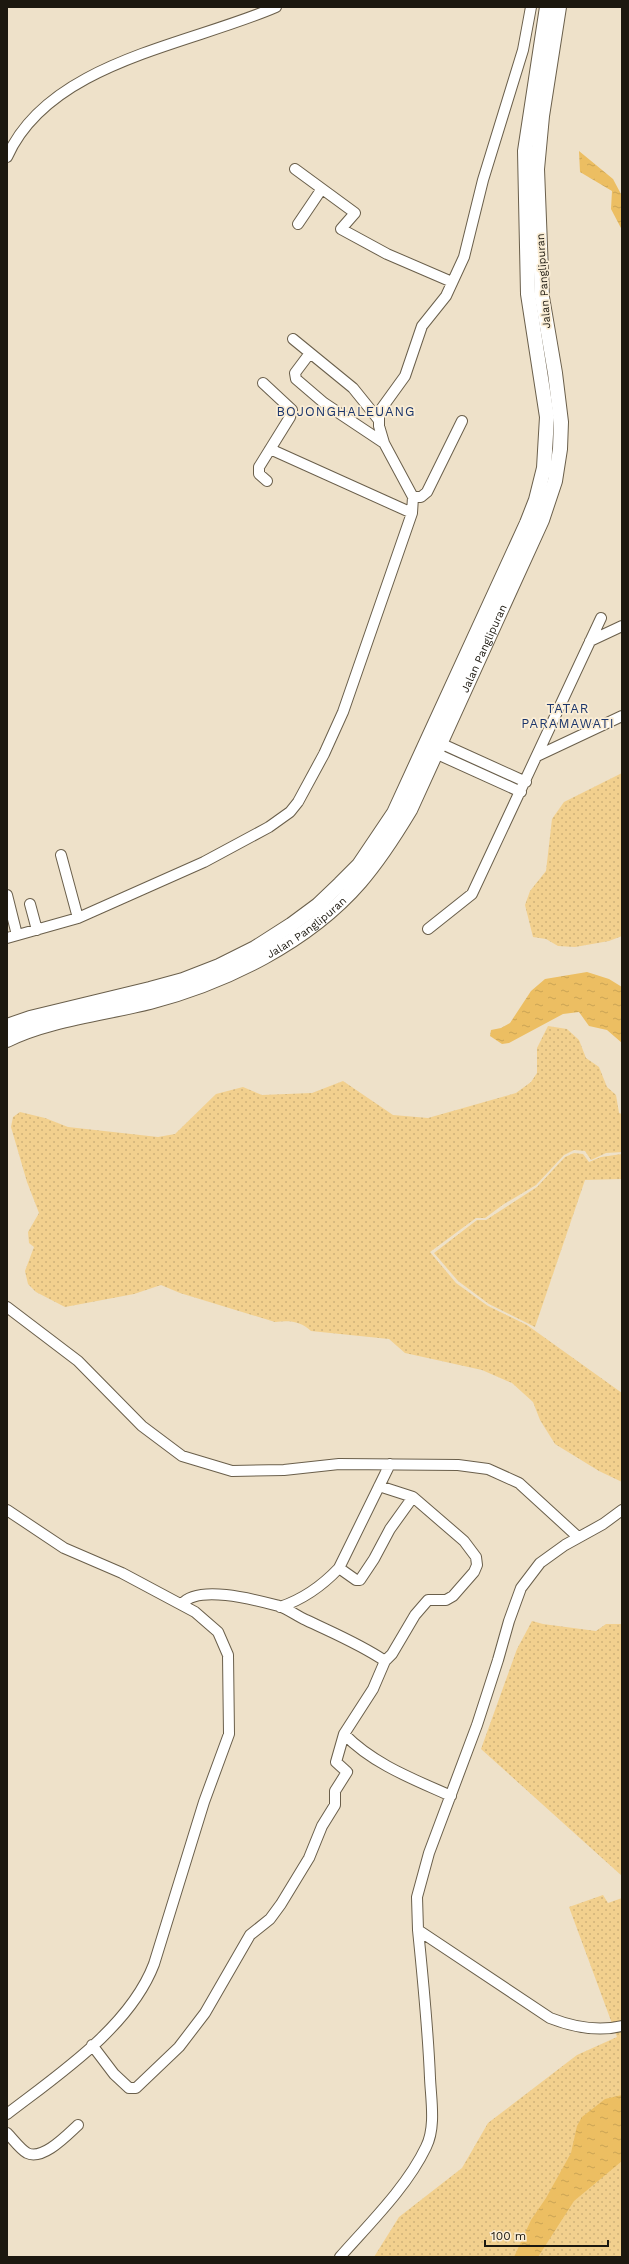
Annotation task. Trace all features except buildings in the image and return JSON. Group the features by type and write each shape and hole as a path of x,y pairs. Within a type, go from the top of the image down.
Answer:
{"main road":[{"name":"Jalan Panglipuran","path":"7,1026 30,1018 205,985 256,962 315,923 343,900 360,882 389,844 410,810 491,618 536,500 544,468 547,417 530,313 524,165 530,109 547,7"},
{"name":"Jalan Panglipuran","path":"7,1040 37,1028 150,995 255,948 318,905 359,864 394,812 542,520 555,481 560,449 559,401 542,297 537,169 542,116 559,7"}],"street":[{"path":"7,157 30,120 48,103 86,78 151,52 240,22 276,7"},
{"path":"378,419 383,405 405,376 422,326 446,296 470,236 483,180 523,50 531,7"},
{"path":"295,169 321,190 355,213 341,229 388,254 452,282"},
{"path":"298,224 321,190"},
{"path":"7,895 12,937 78,918 227,850 281,819 298,802 324,754 343,712 412,514 413,497 384,442 378,419 353,388 293,339"},
{"path":"310,353 295,373 296,379 324,403 384,442"},
{"path":"263,383 292,410 290,417 258,471 266,481"},
{"path":"413,497 421,497 427,492 462,421"},
{"path":"270,449 412,514"},
{"path":"428,929 472,894 526,782 601,618"},
{"path":"590,641 622,626"},
{"path":"537,756 622,716"},
{"path":"437,748 526,782"},
{"path":"437,748 521,792"},
{"path":"61,855 78,918"},
{"path":"30,904 37,930"},
{"path":"7,1307 78,1361 142,1426 182,1456 232,1471 284,1470 339,1464 458,1465 488,1469 519,1483 578,1537"},
{"path":"280,1607 313,1592 339,1568 390,1464"},
{"path":"92,2045 114,2074 130,2088 136,2088 179,2047 206,2013 250,1935 270,1919 309,1858 322,1826 335,1805 335,1792 347,1772 336,1762 344,1734 373,1689 385,1661 392,1654 412,1619 428,1600 446,1600 453,1596 474,1572 477,1565 476,1557 464,1540 413,1497 379,1486"},
{"path":"339,1568 356,1580 360,1580 374,1559 390,1529 413,1497"},
{"path":"7,1510 64,1548 122,1573 182,1604 218,1632 223,1642 229,1667 229,1734 204,1802 150,1975 137,1997 126,2011 92,2045 7,2114"},
{"path":"340,2257 383,2209 416,2165 427,2146 432,2126 432,2108 427,2023 418,1930 417,1897 429,1853 479,1718 509,1621 521,1588 540,1563 578,1537 603,1524 622,1510"},
{"path":"182,1604 186,1599 192,1596 224,1594 280,1607 364,1647 385,1661"},
{"path":"344,1734 359,1748 393,1770 451,1796"},
{"path":"418,1930 550,2018 573,2026 612,2029 622,2026"},
{"path":"7,2133 26,2153 32,2154 42,2152 58,2143 78,2125"}],"shaded area":[{"path":"622,773 622,936 609,941 575,947 558,946 546,939 533,937 525,905 530,891 546,871 552,819 564,802"},
{"path":"548,1026 567,1029 579,1040 586,1058 599,1067 607,1087 616,1095 619,1113 622,1114 622,1152 606,1153 591,1160 585,1151 574,1150 564,1155 536,1185 504,1204 485,1218 476,1218 430,1252 456,1283 488,1306 527,1325 622,1393 622,1482 599,1471 555,1444 540,1420 533,1402 512,1383 482,1370 405,1353 389,1339 311,1331 299,1323 290,1321 275,1322 180,1293 161,1285 134,1294 65,1307 36,1292 28,1284 25,1271 34,1247 29,1243 28,1232 39,1213 27,1182 11,1127 13,1117 20,1112 45,1118 68,1127 158,1137 175,1134 216,1094 243,1087 262,1095 312,1093 343,1081 393,1115 428,1118 516,1093 531,1082 537,1073 537,1048"},
{"path":"574,1153 583,1154 589,1162 601,1157 622,1154 622,1179 585,1180 535,1327 489,1304 458,1281 434,1253 477,1220 486,1220 537,1187 565,1157"},
{"path":"532,1621 543,1624 596,1631 606,1624 622,1624 622,1876 481,1749 517,1649"},
{"path":"603,1895 608,1903 622,1898 622,2257 374,2257 399,2217 462,2168 488,2123 577,2055 617,2037 569,1907"}],"water":[{"path":"579,151 613,179 622,196 622,230 611,209 612,191 580,172"},
{"path":"587,972 609,979 622,987 622,1043 607,1030 589,1026 579,1012 563,1014 509,1043 502,1044 490,1036 491,1030 501,1028 510,1023 531,991 545,979"},
{"path":"622,2095 622,2161 574,2201 538,2257 514,2257 531,2220 546,2198 571,2153 577,2126 582,2117 605,2099"}],"district":[{"name":"BOJONGHALEUANG","path":"346,411"},
{"name":"TATAR PARAMAWATI","path":"568,716"}]}
